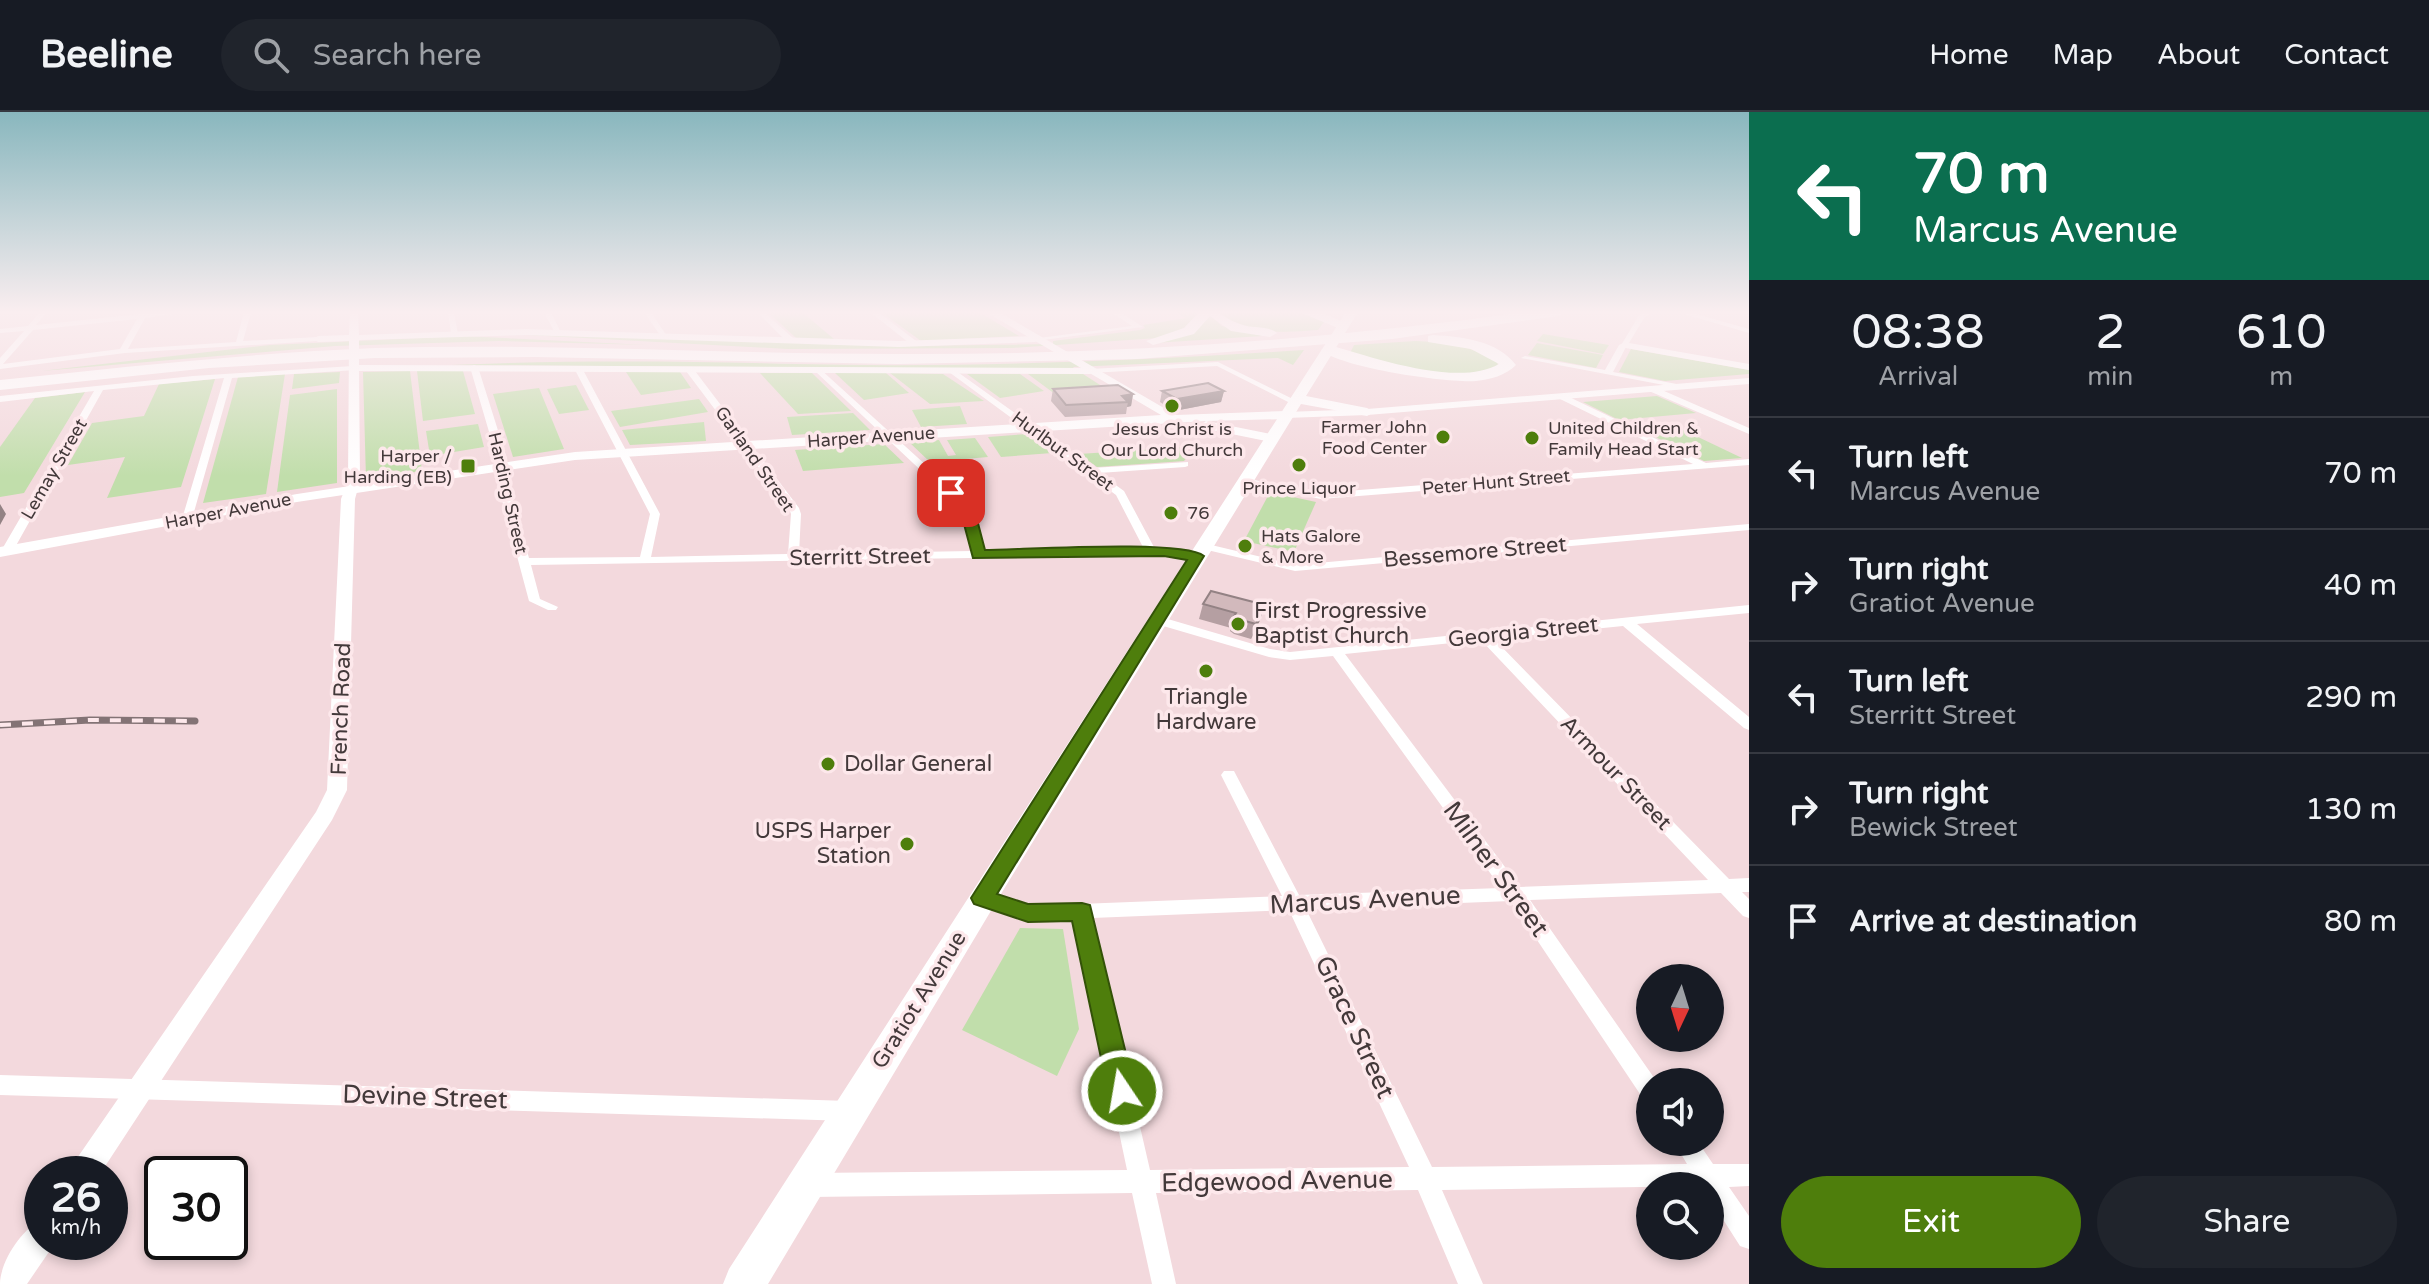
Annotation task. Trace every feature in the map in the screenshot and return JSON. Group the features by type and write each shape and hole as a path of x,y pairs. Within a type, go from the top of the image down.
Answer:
{"highway":[{"path":"0,380 103,367"},
{"path":"0,380 128,367"},
{"path":"0,380 163,367"},
{"path":"1395,367 1451,375 1491,374 1505,367"},
{"path":"1399,367 1455,378 1501,376 1514,370 1514,367"}],"main road":[{"path":"1083,367 1158,412 1271,438"},
{"name":"Gratiot Avenue","path":"744,1284 1317,367"},
{"path":"1292,405 1367,412"},
{"name":"Harper Avenue","path":"4,551 351,490 502,467 624,453 1175,418 1292,405"}],"street":[{"path":"0,399 229,375 348,367"},
{"name":"French Road","path":"95,1156 325,815 337,790 348,499 354,481 358,367"},
{"path":"438,367 1090,371 1163,367"},
{"name":"Harding Street","path":"474,367 535,601 552,607"},
{"path":"1223,367 1292,405"},
{"path":"1573,367 1682,387"},
{"path":"1608,373 1611,367"},
{"path":"578,368 655,514 645,560"},
{"name":"Garland Street","path":"689,369 796,514 793,558"},
{"path":"819,370 967,508 978,555"},
{"name":"Hurlbut Street","path":"952,370 1123,497 1151,552"},
{"path":"187,519 229,375"},
{"path":"1367,412 1745,383"},
{"name":"Lemay Street","path":"4,551 101,387"},
{"path":"1652,389 1749,431"},
{"path":"1563,397 1704,465"},
{"name":"Peter Hunt Street","path":"1244,481 1321,496 1747,463"},
{"path":"1089,471 1185,464"},
{"name":"Bessemore Street","path":"1200,551 1295,568 1749,527"},
{"name":"Sterritt Street","path":"524,562 1200,551"},
{"name":"Georgia Street","path":"1157,620 1279,655 1749,609"},
{"path":"1625,621 1749,725"},
{"name":"Armour Street","path":"1484,636 1749,911"},
{"name":"Milner Street","path":"1336,651 1515,894 1636,1070"},
{"name":"Grace Street","path":"1229,775 1296,903 1427,1179 1471,1284"},
{"name":"Marcus Avenue","path":"983,898 1028,913 1749,885"},
{"path":"1082,912 1164,1284"},
{"name":"Devine Street","path":"0,1085 850,1111"},
{"name":"Edgewood Avenue","path":"1724,1176 1749,1175"},
{"name":"Edgewood Avenue","path":"806,1185 1636,1177"},
{"path":"1724,1200 1749,1237"},
{"path":"8,1284 25,1260"}],"green space":[{"path":"715,367 1080,367 1073,367 1075,369"},
{"path":"1397,367 1496,367 1465,374"},
{"path":"1622,367 1730,367 1749,370 1749,374 1665,381 1619,372"},
{"path":"410,371 422,471 366,479 363,372"},
{"path":"417,371 463,371 475,414 423,421"},
{"path":"340,372 339,383 292,389 294,374"},
{"path":"626,372 680,372 691,388 641,395"},
{"path":"760,373 812,373 851,411 798,414"},
{"path":"835,373 886,373 909,393 864,400"},
{"path":"890,373 943,374 984,401 930,404"},
{"path":"285,374 266,494 203,503 238,377"},
{"path":"967,374 1020,374 1044,391 1000,398"},
{"path":"1028,374 1083,374 1114,394 1059,397"},
{"path":"215,379 181,487 107,498 125,457 68,465 92,423 144,416 159,384"},
{"path":"576,385 589,410 559,414 547,389"},
{"path":"539,388 564,449 513,457 493,394"},
{"path":"337,389 337,483 277,492 290,395"},
{"path":"85,392 24,493 0,497 0,447 35,398"},
{"path":"1657,396 1696,413 1619,420 1583,402"},
{"path":"699,399 708,412 620,427 611,411"},
{"path":"960,406 967,424 921,427 912,410"},
{"path":"853,413 870,430 792,435 787,417"},
{"path":"704,422 706,441 630,445 622,430"},
{"path":"478,424 484,447 430,456 426,431"},
{"path":"1673,425 1742,458 1704,461 1637,428"},
{"path":"1027,434 1052,453 1001,457 988,437"},
{"path":"975,438 988,457 930,462 909,442 939,440 948,456 956,455 947,440"},
{"path":"884,444 904,463 803,471 795,450"},
{"path":"1184,447 1182,452 1190,453 1184,461 1097,467 1079,454"},
{"path":"1270,492 1316,502 1294,552 1244,541"},
{"path":"1020,928 1063,929 1079,1029 1057,1076 962,1030"}],"building":[{"path":"1208,383 1224,391 1177,399 1162,391"},
{"path":"1118,385 1133,394 1122,396 1128,402 1066,405 1053,389"},
{"path":"1211,591 1265,605 1256,624 1238,619 1234,616 1236,613 1203,604"}],"railway":[{"path":"0,725 90,720 195,721"}],"place":[{"name":"Jesus Christ is Our Lord Church","path":"1172,406"},
{"name":"Farmer John Food Center","path":"1443,437"},
{"name":"United Children & Family Head Start","path":"1532,438"},
{"name":"Prince Liquor","path":"1299,465"},
{"name":"Harper / Harding (EB)","path":"468,466"},
{"name":"76","path":"1171,513"},
{"name":"Hats Galore & More","path":"1245,546"},
{"name":"First Progressive Baptist Church","path":"1238,624"},
{"name":"Triangle Hardware","path":"1206,671"},
{"name":"Dollar General","path":"828,764"},
{"name":"USPS Harper Station","path":"907,844"}],"route":[{"path":"951,493 967,508 978,555 1164,552 1197,556 983,898 1028,913 1082,912 1122,1091"}]}
